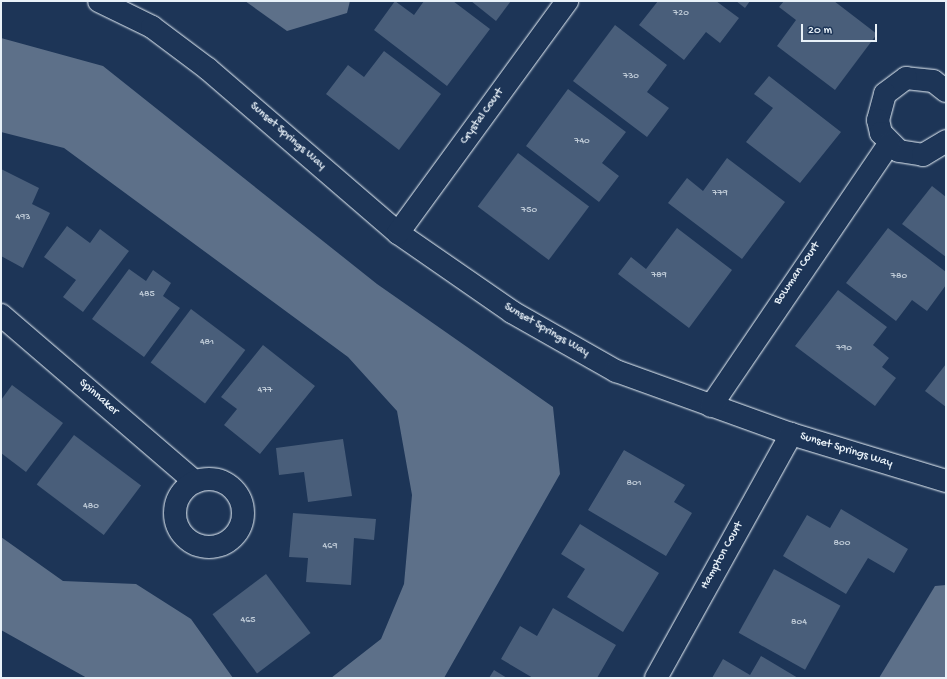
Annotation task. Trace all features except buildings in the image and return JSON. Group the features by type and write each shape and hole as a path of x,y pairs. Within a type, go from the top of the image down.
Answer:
{"street":[{"name":"Sunset Springs Way","path":"99,1 152,27 208,69 398,233 512,312 616,371 791,434 946,481"},
{"name":"Crystal Court","path":"398,233 567,1"},
{"path":"946,91 933,80 920,77 894,84 879,106 881,133 889,144 899,151 922,155 946,141"},
{"name":"Bowman Court","path":"711,406 889,144"},
{"name":"Spinnaker","path":"1,315 195,482"},
{"name":"Hampton Court","path":"656,678 791,434"}],"water":[{"path":"245,1 350,1 347,13 287,31"},
{"path":"1,38 103,66 377,284 553,407 560,474 444,678 331,678 381,639 404,584 412,495 397,411 348,357 64,148 1,132"},
{"path":"1,537 63,581 136,584 191,619 233,678 87,678 1,630"},
{"path":"946,585 946,678 879,678 935,586"}]}
